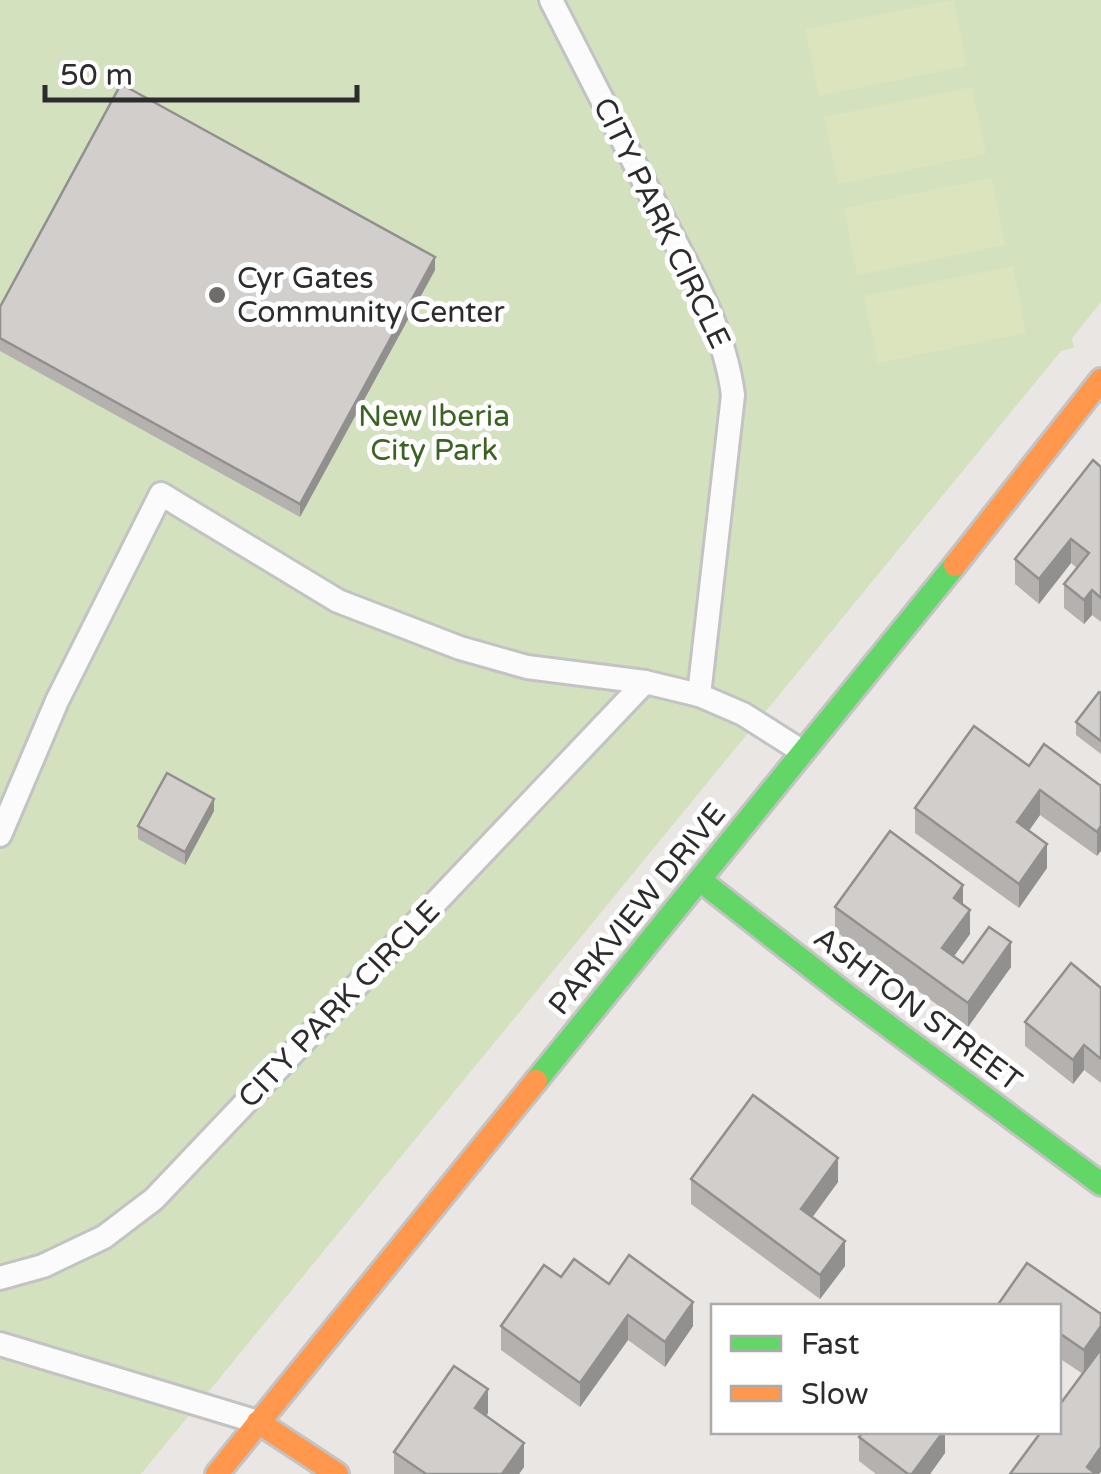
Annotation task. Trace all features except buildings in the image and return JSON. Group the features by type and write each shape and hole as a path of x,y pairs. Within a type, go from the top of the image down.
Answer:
{"main road":[{"name":"PARKVIEW DRIVE","path":"217,1474 1101,380"},
{"name":"ASHTON STREET","path":"700,880 844,993 1101,1184"},
{"path":"258,1422 336,1474"}],"lane":[{"name":"CITY PARK CIRCLE","path":"551,0 684,260 729,362 733,395 699,695"},
{"path":"0,835 56,702 161,494 338,601 390,622 527,667 645,682 699,695 743,714 803,752"},
{"name":"CITY PARK CIRCLE","path":"0,1278 43,1266 104,1237 154,1198 645,682"},
{"path":"0,1344 258,1422"}],"green space":[{"name":"New Iberia City Park","path":"0,0 1101,0 1101,302 1072,338 1074,348 1061,351 141,1474 0,1474"},
{"path":"954,0 967,66 819,96 805,29"},
{"path":"972,87 986,154 838,184 824,117"},
{"path":"992,178 1005,245 857,275 844,208"},
{"path":"1013,266 1026,333 878,363 864,296"}],"traffic: fast":[{"path":"536,1081 955,565"},
{"path":"700,880 844,993 1101,1184"}],"traffic: slow":[{"path":"955,565 1101,380"},
{"path":"217,1474 536,1081"},
{"path":"258,1422 337,1474"}],"place":[{"name":"Cyr Gates Community Center","path":"217,295"}]}
